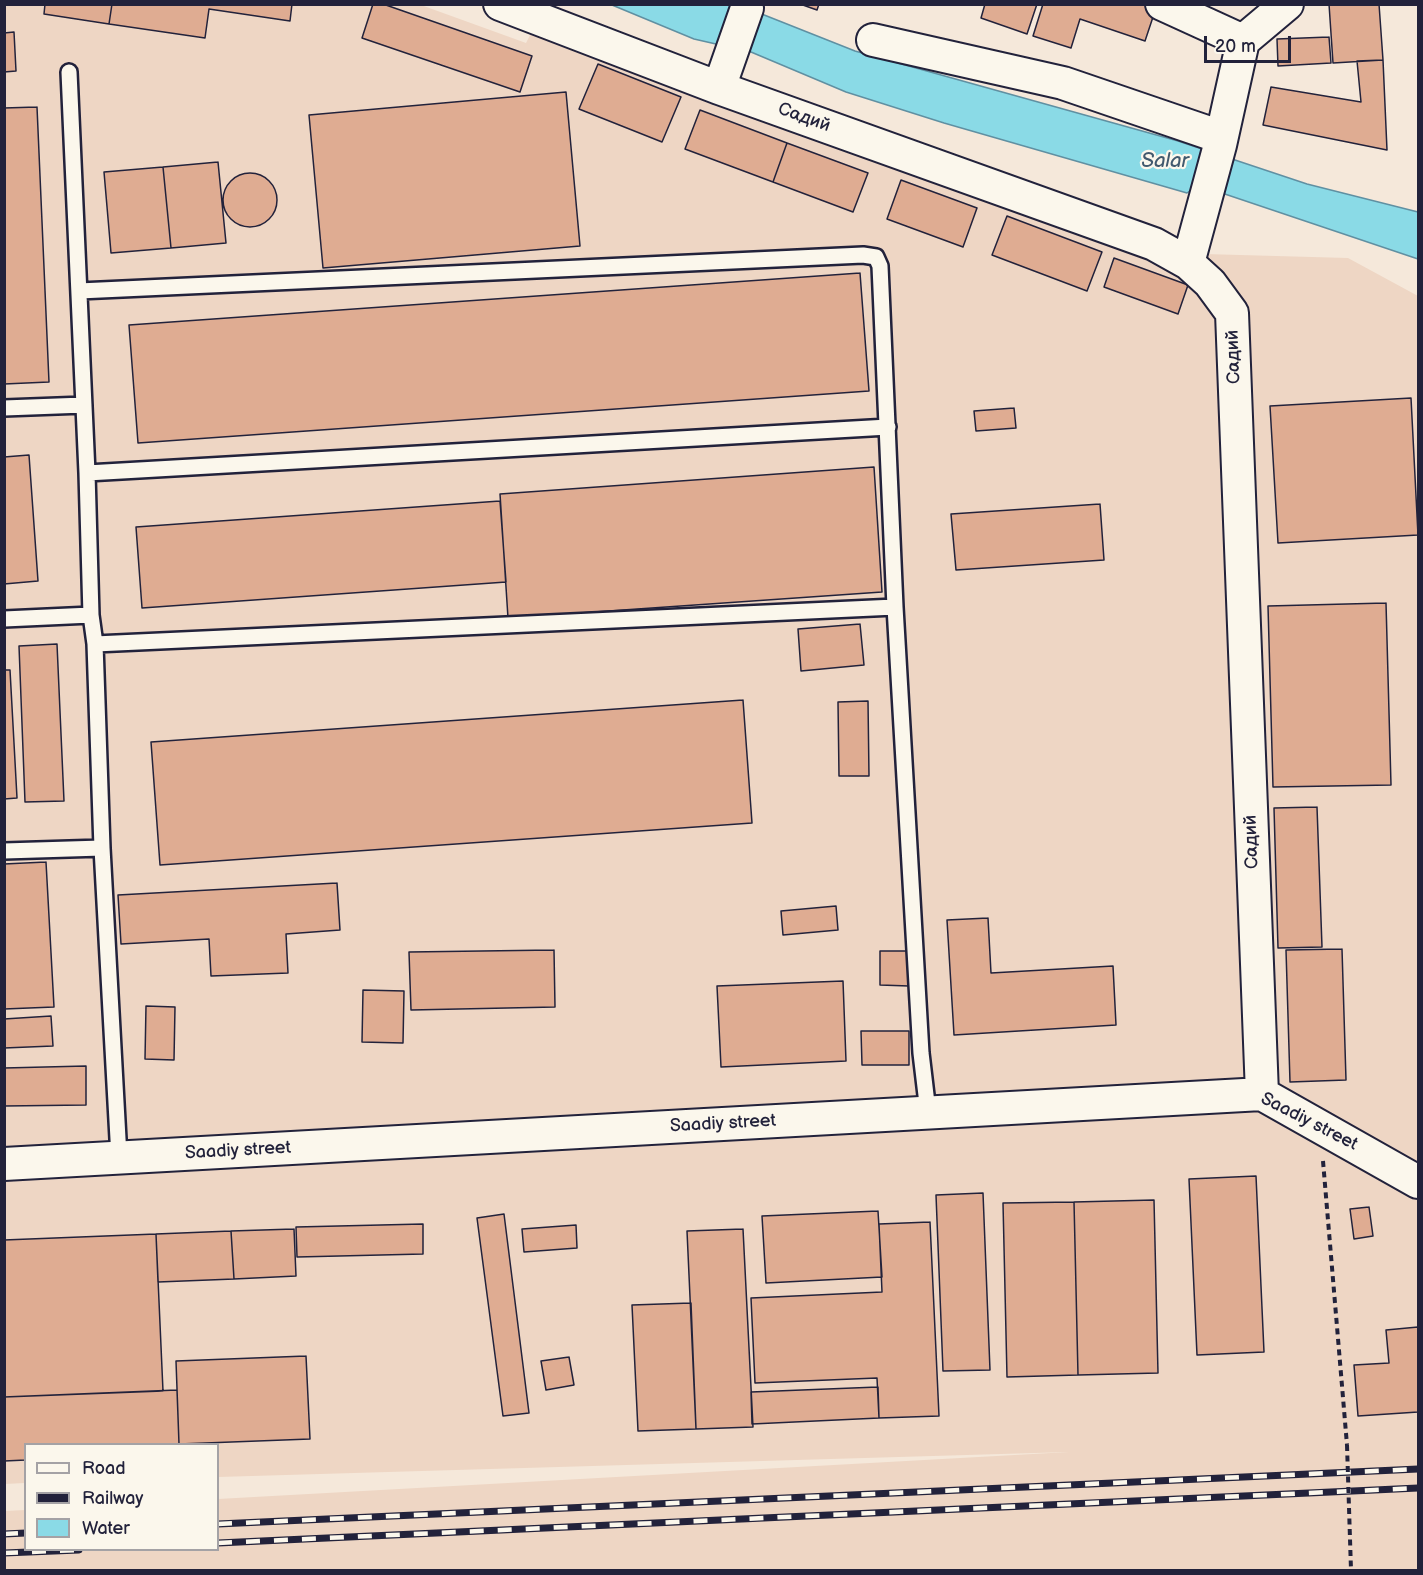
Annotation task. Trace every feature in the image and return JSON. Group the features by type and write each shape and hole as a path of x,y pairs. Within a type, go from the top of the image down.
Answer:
{"street":[{"name":"Садий","path":"501,4 719,88 1154,244 1188,263 1210,284 1232,314 1262,1094"},
{"path":"1162,4 1242,41"},
{"path":"1188,263 1220,141 1242,41 1287,4"},
{"path":"719,88 747,8"},
{"path":"873,40 1063,83 1220,141"},
{"name":"Saadiy street","path":"4,1164 1262,1094 1320,1124 1419,1182"}],"lane":[{"path":"69,72 91,615 95,644 102,848 119,1157"},
{"path":"79,291 863,255 876,257 879,266 895,608 921,1053 928,1112"},
{"path":"4,408 84,405"},
{"path":"87,473 888,427"},
{"path":"95,644 895,608"},
{"path":"4,619 91,615"},
{"path":"4,850 102,848"}],"path":[{"path":"1320,1124 1347,1445 1351,1570"}],"shaded area":[{"path":"5,5 421,5 526,43 533,29 1132,252 1348,258 1418,296 1418,1570 5,1570 5,1511 24,1510 24,1551 219,1551 219,1499 1069,1452 219,1477 219,1443 24,1443 24,1483 5,1484"}],"water":[{"name":"Salar","path":"612,5 739,5 855,51 1178,141 1307,184 1418,212 1418,259 1198,185 1187,193 944,123 846,92 751,52 694,39"}],"building":[{"path":"45,4 112,4 109,24 44,14"},
{"path":"112,4 292,4 290,21 209,9 205,38 109,24"},
{"path":"373,4 383,4 532,56 520,92 362,38"},
{"path":"800,4 819,4 817,10"},
{"path":"985,4 1037,4 1027,34 981,18"},
{"path":"1043,4 1146,4 1156,8 1145,41 1080,19 1071,48 1033,36"},
{"path":"1329,4 1379,4 1383,60 1333,63"},
{"path":"14,32 16,71 4,72 4,33"},
{"path":"1329,37 1331,63 1278,66 1277,39"},
{"path":"1383,60 1387,150 1263,125 1271,87 1361,102 1357,61"},
{"path":"598,64 681,97 662,142 579,109"},
{"path":"566,92 580,246 323,268 309,115"},
{"path":"37,107 49,382 4,384 4,108"},
{"path":"700,110 787,143 773,182 685,149"},
{"path":"787,143 868,173 853,212 773,182"},
{"path":"218,162 226,243 171,248 163,167"},
{"path":"163,167 171,248 111,253 104,172"},
{"path":"250,173 260,175 269,181 275,190 277,200 275,210 269,219 260,225 250,227 240,225 231,219 225,210 223,200 225,190 231,181 240,175"},
{"path":"901,180 977,208 963,247 887,219"},
{"path":"1007,216 1102,252 1087,291 992,255"},
{"path":"1114,258 1188,285 1178,314 1104,287"},
{"path":"860,273 869,391 138,443 129,325"},
{"path":"1411,398 1418,535 1278,543 1270,406"},
{"path":"1014,408 1016,428 976,431 974,411"},
{"path":"29,455 38,581 4,584 4,457"},
{"path":"874,467 882,592 508,618 500,494"},
{"path":"500,501 506,582 142,608 136,527"},
{"path":"1100,504 1104,560 956,570 951,514"},
{"path":"1386,603 1391,785 1273,787 1268,606"},
{"path":"860,624 864,665 801,671 798,629"},
{"path":"57,644 64,801 25,802 19,646"},
{"path":"4,670 10,670 17,798 4,799"},
{"path":"743,700 752,823 160,865 151,742"},
{"path":"868,701 869,776 839,776 838,702"},
{"path":"1317,807 1322,947 1278,948 1274,808"},
{"path":"46,862 54,1007 4,1009 4,864"},
{"path":"337,883 340,930 286,934 288,973 211,976 209,939 121,944 118,895"},
{"path":"836,906 838,930 783,935 781,911"},
{"path":"988,918 991,973 1113,966 1116,1025 954,1035 947,920"},
{"path":"1342,949 1346,1080 1290,1082 1286,950"},
{"path":"554,950 555,1007 411,1010 409,952"},
{"path":"880,951 909,951 909,986 880,985"},
{"path":"843,981 846,1061 721,1067 717,986"},
{"path":"363,990 404,991 403,1043 362,1042"},
{"path":"146,1006 175,1007 174,1060 145,1059"},
{"path":"51,1016 53,1046 4,1048 4,1019"},
{"path":"861,1031 909,1031 909,1065 862,1065"},
{"path":"86,1066 86,1105 4,1106 4,1068"},
{"path":"1256,1176 1264,1352 1197,1355 1189,1179"},
{"path":"983,1193 990,1370 943,1371 936,1195"},
{"path":"1154,1200 1158,1373 1078,1375 1074,1202"},
{"path":"1074,1202 1078,1375 1007,1377 1003,1203"},
{"path":"1369,1207 1373,1236 1354,1239 1350,1209"},
{"path":"878,1211 882,1277 766,1283 762,1216"},
{"path":"504,1214 529,1413 503,1416 477,1218"},
{"path":"930,1222 939,1416 879,1418 877,1378 755,1383 751,1298 882,1292 879,1224"},
{"path":"423,1224 423,1254 297,1257 296,1227"},
{"path":"576,1225 577,1248 524,1252 522,1229"},
{"path":"294,1229 296,1276 234,1279 231,1231"},
{"path":"743,1229 753,1427 696,1429 687,1231"},
{"path":"231,1231 234,1279 158,1282 156,1234"},
{"path":"156,1234 163,1391 4,1397 4,1240"},
{"path":"691,1303 696,1429 638,1431 632,1305"},
{"path":"1418,1327 1418,1412 1358,1416 1354,1365 1389,1363 1386,1330"},
{"path":"306,1356 310,1439 179,1443 176,1361"},
{"path":"569,1357 574,1385 546,1390 541,1361"},
{"path":"878,1387 879,1418 752,1424 751,1392"},
{"path":"177,1390 179,1443 24,1443 24,1460 4,1461 4,1397"}],"railway":[{"path":"219,1524 1418,1469"},
{"path":"219,1543 1418,1488"},
{"path":"4,1534 24,1533"},
{"path":"4,1553 54,1551"}]}
